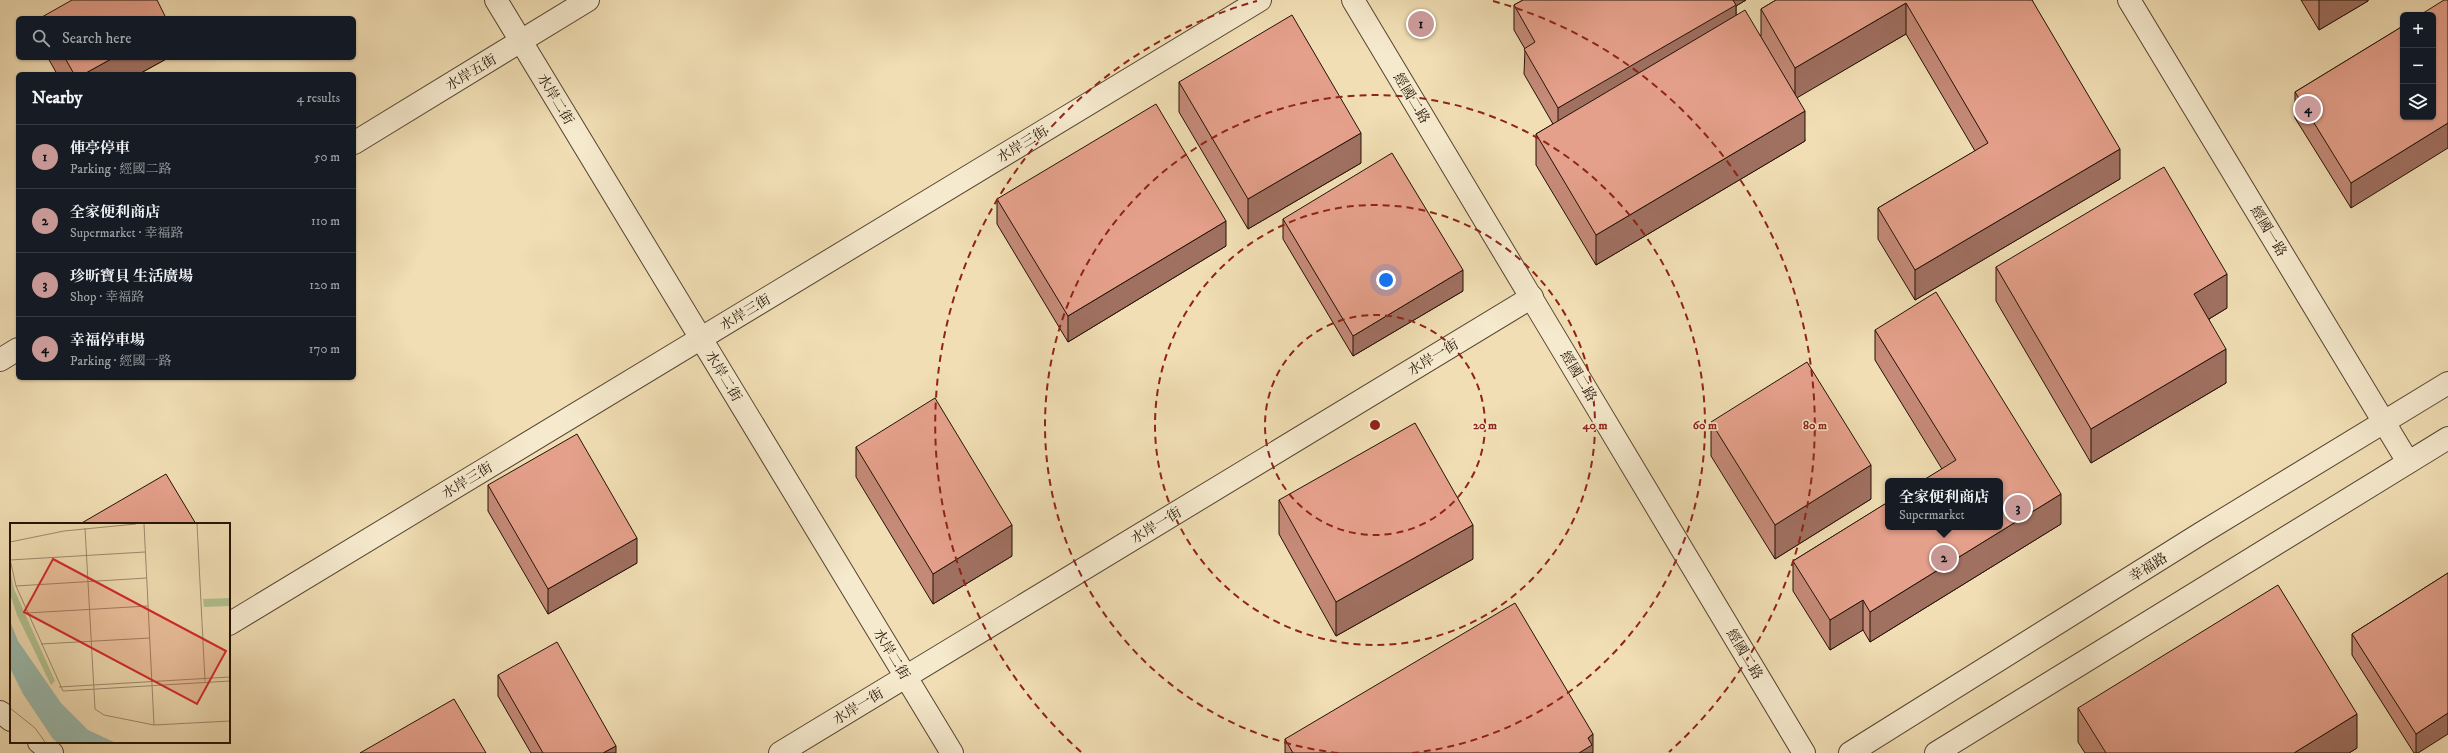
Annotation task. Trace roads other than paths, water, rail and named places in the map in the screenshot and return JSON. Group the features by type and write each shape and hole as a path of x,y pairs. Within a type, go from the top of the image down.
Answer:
{"street":[{"name":"水岸二街","path":"496,0 952,753"},
{"name":"水岸五街","path":"356,142 588,0"},
{"name":"水岸三街","path":"230,623 1260,0"},
{"name":"經國二路","path":"1353,0 1804,753"},
{"name":"經國一路","path":"2129,0 2408,462"},
{"name":"水岸一街","path":"780,753 1532,298"},
{"path":"0,360 16,350"},
{"name":"幸福路","path":"1850,753 2448,383"},
{"path":"1936,753 2448,438"},
{"path":"0,712 10,719"},
{"path":"40,743 52,753"}],"place":[{"name":"俥亭停車","path":"1421,24"},
{"name":"幸福停車場","path":"2308,109"},
{"name":"珍昕寶貝 生活廣場","path":"2018,508"},
{"name":"全家便利商店","path":"1944,558"}]}
